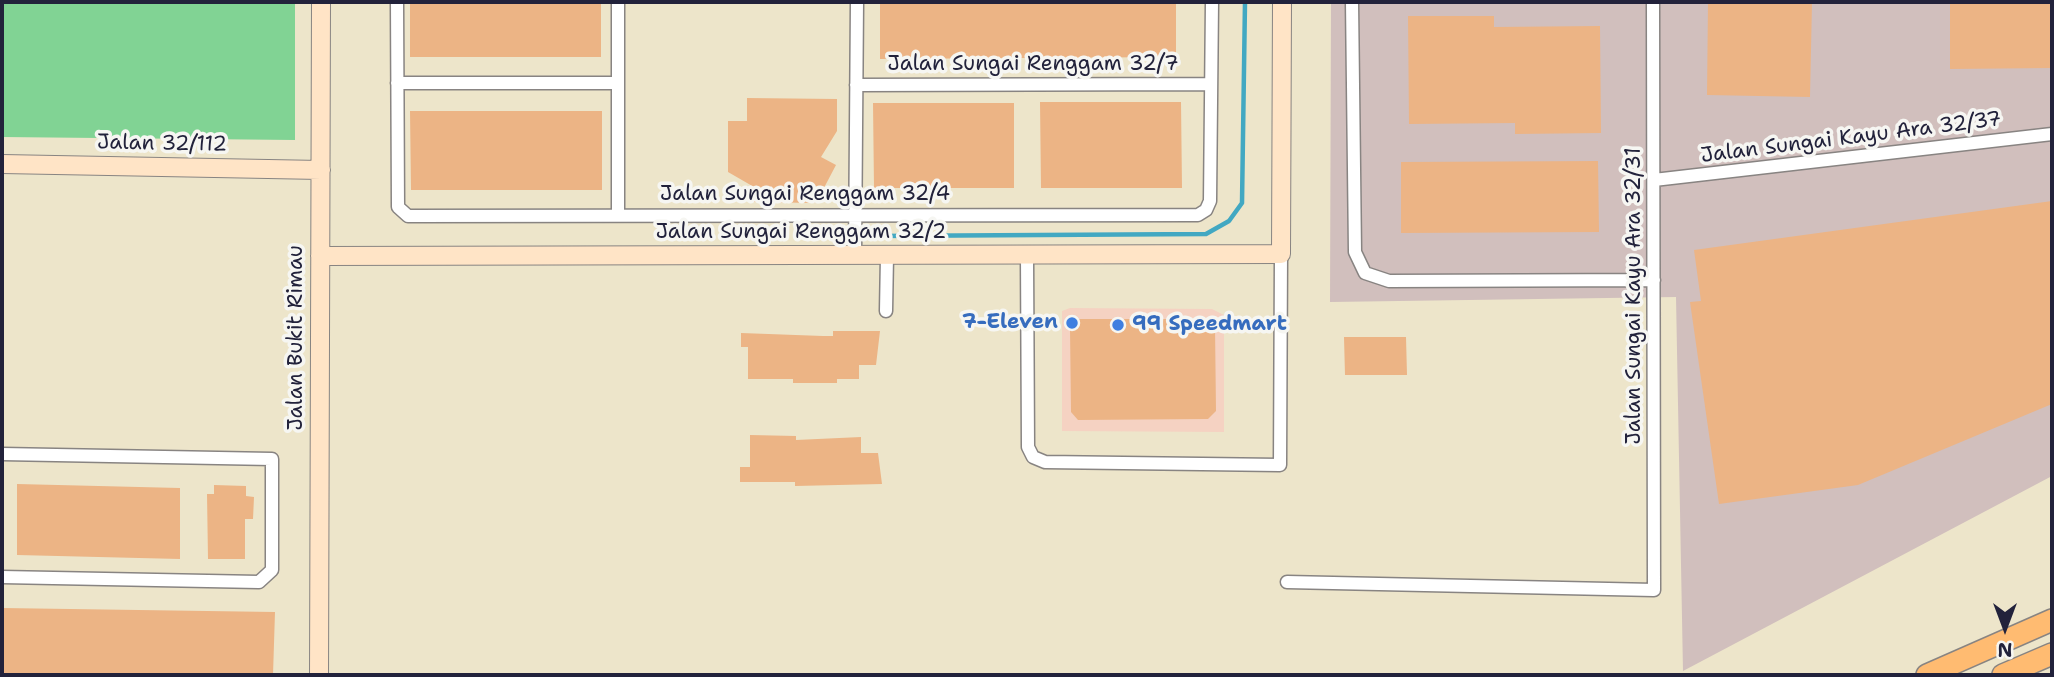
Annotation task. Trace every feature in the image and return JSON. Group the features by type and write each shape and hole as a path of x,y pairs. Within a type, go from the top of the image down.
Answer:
{"highway":[{"path":"1927,675 2052,620"},
{"path":"2003,675 2052,654"}],"street":[{"name":"Jalan Bukit Rimau","path":"319,675 321,2"},
{"path":"397,2 397,83 618,83"},
{"path":"618,2 618,214"},
{"path":"855,255 858,2"},
{"path":"1211,84 1212,2"},
{"path":"1027,257 1028,447 1033,457 1045,462 1280,465 1282,2"},
{"path":"1352,2 1355,252 1365,273 1389,281 1654,280"},
{"name":"Jalan Sungai Kayu Ara 32/31","path":"1287,582 1654,590 1653,2"},
{"name":"Jalan Sungai Renggam 32/4","path":"397,83 398,207 404,215 1198,215 1206,210 1210,201 1211,84"},
{"name":"Jalan Sungai Renggam 32/7","path":"856,85 1211,84"},
{"name":"Jalan Sungai Kayu Ara 32/37","path":"1654,180 2052,134"},
{"name":"Jalan 32/112","path":"2,164 321,170"},
{"name":"Jalan Sungai Renggam 32/2","path":"320,256 1027,257 1282,254"},
{"path":"886,311 887,256"},
{"path":"2,454 272,460 272,570 259,582 2,577"}],"shaded area":[{"path":"1331,2 2052,2 2052,476 1683,671 1676,297 1330,302"},
{"path":"1070,308 1212,309 1224,315 1224,432 1062,431 1062,311"}],"green space":[{"path":"2,2 295,2 295,140 2,137"}],"building":[{"path":"410,2 601,2 601,57 410,57"},
{"path":"880,2 1176,2 1176,57 880,59"},
{"path":"1708,2 1812,2 1810,97 1707,95"},
{"path":"1950,2 2052,2 2052,68 1950,69"},
{"path":"1408,16 1494,16 1494,27 1600,26 1601,133 1515,134 1515,123 1409,124"},
{"path":"747,98 837,99 837,131 821,157 836,165 816,203 754,202 754,187 728,172 728,121 747,121"},
{"path":"1040,102 1181,102 1182,188 1041,188"},
{"path":"873,103 1014,103 1014,188 874,188"},
{"path":"410,111 602,111 602,190 411,190"},
{"path":"1598,161 1599,232 1401,233 1401,162"},
{"path":"2052,201 2052,404 1858,485 1719,504 1690,302 1701,301 1694,250"},
{"path":"1078,319 1209,319 1215,326 1216,411 1208,419 1078,420 1071,412 1070,328"},
{"path":"833,331 880,331 876,365 859,365 859,379 837,379 837,383 748,379 748,347 741,347 741,333 833,336"},
{"path":"1344,337 1406,337 1407,375 1345,375"},
{"path":"750,435 796,436 796,440 861,437 861,453 878,453 882,484 795,486 795,482 740,482 740,467 750,467"},
{"path":"17,484 180,488 180,559 17,555"},
{"path":"214,485 246,486 246,496 254,497 253,519 245,519 245,559 208,559 207,494 214,494"},
{"path":"2,608 275,612 273,675 2,675"}],"waterway":[{"path":"875,236 1206,234 1229,221 1242,203 1245,2"}],"place":[{"name":"7-Eleven","path":"1072,323"},
{"name":"99 Speedmart","path":"1118,325"}]}
